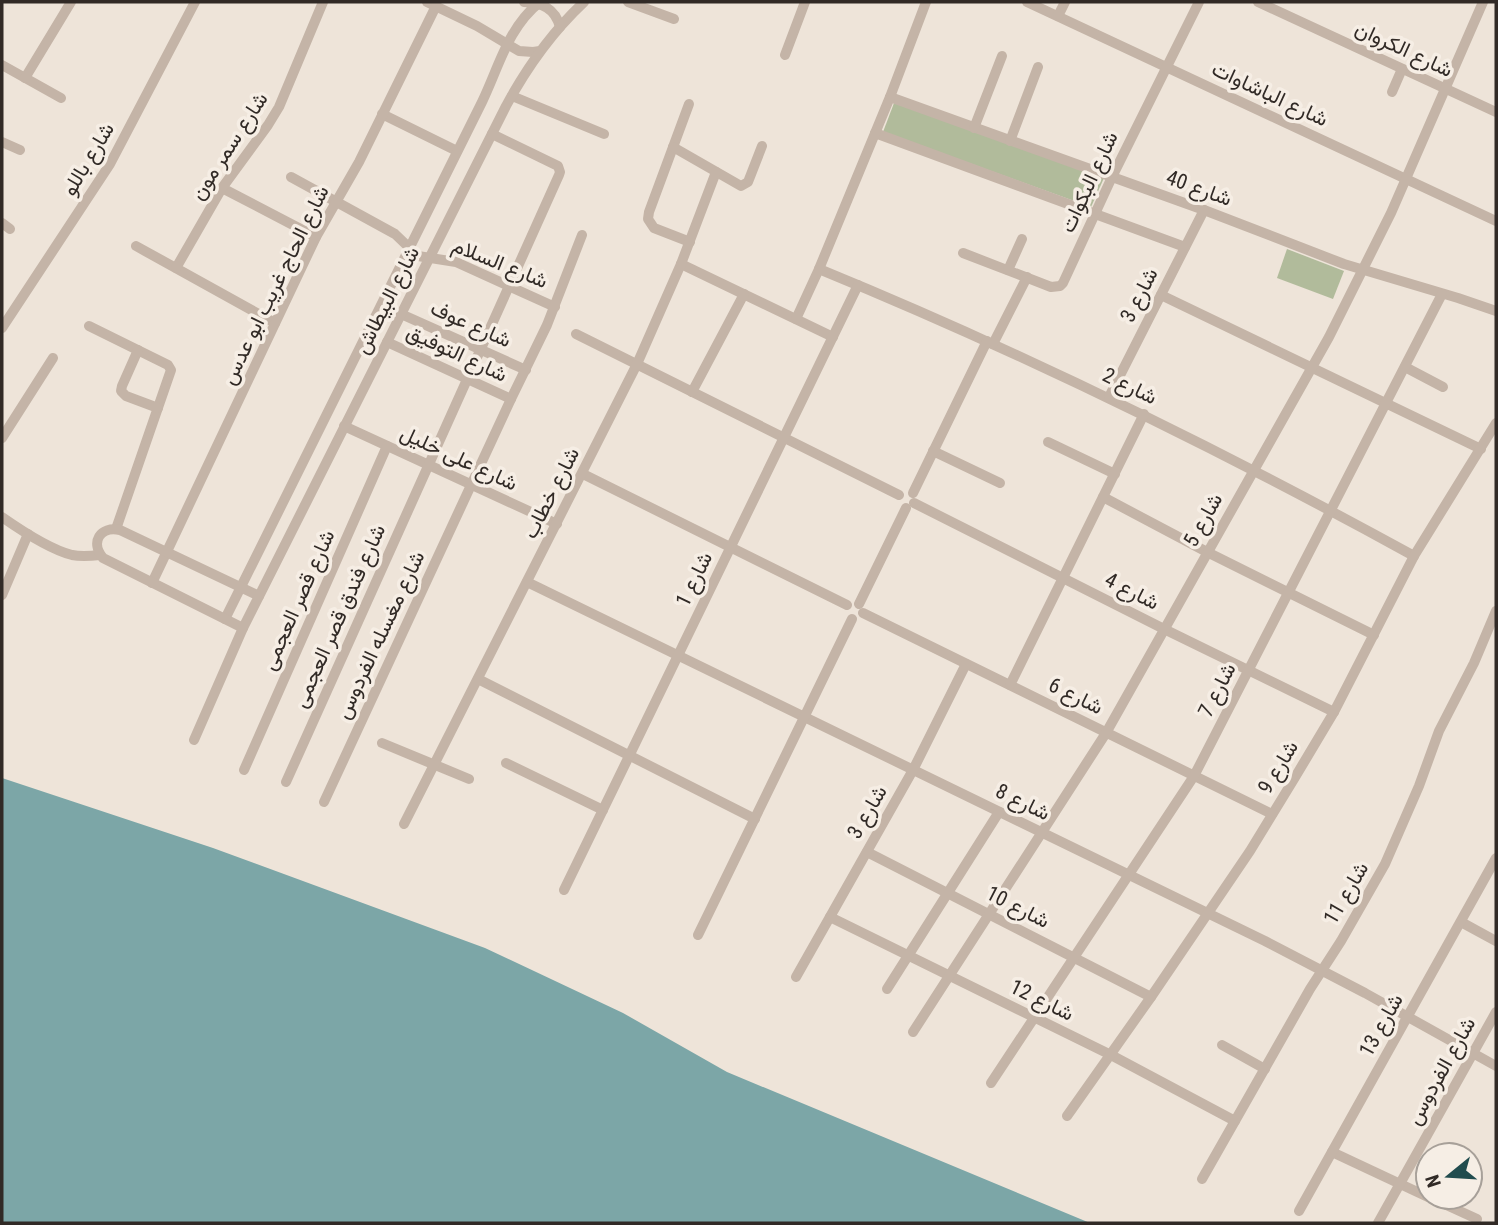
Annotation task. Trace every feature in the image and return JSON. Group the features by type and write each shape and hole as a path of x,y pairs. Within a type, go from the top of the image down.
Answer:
{"street":[{"path":"25,78 71,2"},
{"name":"شارع باللو","path":"2,328 110,164 195,2"},
{"name":"شارع سمر مون","path":"176,268 222,188 279,107 323,2"},
{"path":"524,2 539,2 545,5 555,14 560,27"},
{"name":"شارع البيطاش","path":"225,619 488,89 507,44 520,22 539,2"},
{"name":"شارع البيطاش","path":"194,740 243,628 512,96 540,51 584,2"},
{"path":"628,2 674,19"},
{"path":"785,55 806,2"},
{"path":"796,319 890,97 926,2"},
{"name":"شارع الباشاوات","path":"1027,2 1496,220"},
{"path":"1058,16 1065,2"},
{"name":"شارع البكوات","path":"963,253 1051,287 1063,283 1199,2"},
{"name":"شارع الكروان","path":"1258,2 1496,112"},
{"name":"شارع 5","path":"913,1032 1106,733 1312,367 1363,270 1483,2"},
{"path":"1489,2 1496,5"},
{"path":"432,4 519,51 540,51"},
{"name":"شارع الحاج غريب ابو عدس","path":"152,583 316,237 359,162 432,4"},
{"path":"974,128 1002,57"},
{"path":"2,65 61,98"},
{"path":"1010,141 1038,67"},
{"path":"1392,92 1402,69"},
{"path":"512,96 604,134"},
{"name":"شارع 40","path":"890,97 1363,270 1496,311"},
{"path":"689,104 648,219 654,228 690,242"},
{"path":"382,114 457,151"},
{"path":"875,133 1185,247"},
{"name":"شارع فندق قصر العجمى","path":"286,782 560,172 558,166 492,134"},
{"path":"2,142 20,150"},
{"path":"673,147 737,184 745,185 762,146"},
{"name":"شارع خطاب","path":"404,824 637,364 681,264 716,172"},
{"name":"شارع السلام","path":"291,177 395,234 418,256 456,262 555,307"},
{"path":"222,188 316,237"},
{"name":"شارع 3","path":"1109,397 1204,210"},
{"name":"شارع مغسله الفردوس","path":"324,802 555,307 582,235"},
{"path":"1008,270 1022,239"},
{"path":"136,246 275,323"},
{"path":"681,264 833,337"},
{"name":"شارع 2","path":"819,269 990,342 1109,397 1253,469 1414,556"},
{"path":"847,605 845,612 848,618 859,618 861,608 933,451 1027,278"},
{"name":"شارع 1","path":"564,890 859,285"},
{"path":"692,391 744,294"},
{"name":"شارع 7","path":"991,1083 1194,776 1443,294"},
{"path":"1161,295 1481,449"},
{"name":"شارع عوف","path":"401,314 526,370"},
{"path":"89,326 168,365 170,369 116,529"},
{"path":"576,334 898,495 904,490 909,491 911,501"},
{"name":"شارع التوفيق","path":"387,342 512,399"},
{"path":"138,350 121,391 126,396 158,408"},
{"path":"2,438 53,358"},
{"path":"1405,367 1443,387"},
{"path":"1010,685 1144,414"},
{"name":"شارع 9","path":"1067,1115 1151,997 1272,814 1334,712 1414,556 1496,423"},
{"name":"شارع على خليل","path":"345,426 557,524"},
{"path":"1048,442 1115,474"},
{"name":"شارع قصر العجمى","path":"244,770 387,446"},
{"path":"933,451 1000,483"},
{"path":"583,474 847,605 854,602 861,608"},
{"path":"1103,497 1374,635"},
{"name":"شارع 4","path":"911,501 1334,712"},
{"path":"2,517 60,551 87,557 100,555"},
{"path":"243,628 107,561 97,549 99,537 109,529 116,529 259,596"},
{"path":"2,596 28,534"},
{"name":"شارع 8","path":"527,582 1322,970 1496,1066"},
{"name":"شارع 6","path":"861,608 966,664 1272,814"},
{"name":"شارع 11","path":"1202,1179 1385,864 1419,786 1439,731 1495,616"},
{"path":"698,935 852,619"},
{"name":"شارع 3","path":"796,977 913,770 966,664"},
{"path":"478,679 755,819"},
{"path":"383,743 469,779"},
{"path":"506,763 603,810"},
{"path":"887,989 999,812"},
{"name":"شارع 10","path":"867,852 1151,997"},
{"name":"شارع 13","path":"1299,1211 1496,858"},
{"name":"شارع 12","path":"830,917 1111,1055 1235,1121"},
{"path":"1461,922 1496,941"},
{"name":"شارع الفردوس","path":"1378,1223 1496,1012"},
{"path":"1222,1045 1265,1069"},
{"path":"1332,1152 1414,1190"},
{"path":"1459,1211 1477,1219"}],"green space":[{"path":"894,103 1104,178 1091,207 883,132"},
{"path":"1287,249 1344,271 1333,299 1277,278"}],"water":[{"path":"2,778 213,848 485,948 623,1013 727,1072 1090,1223 2,1223"}]}
